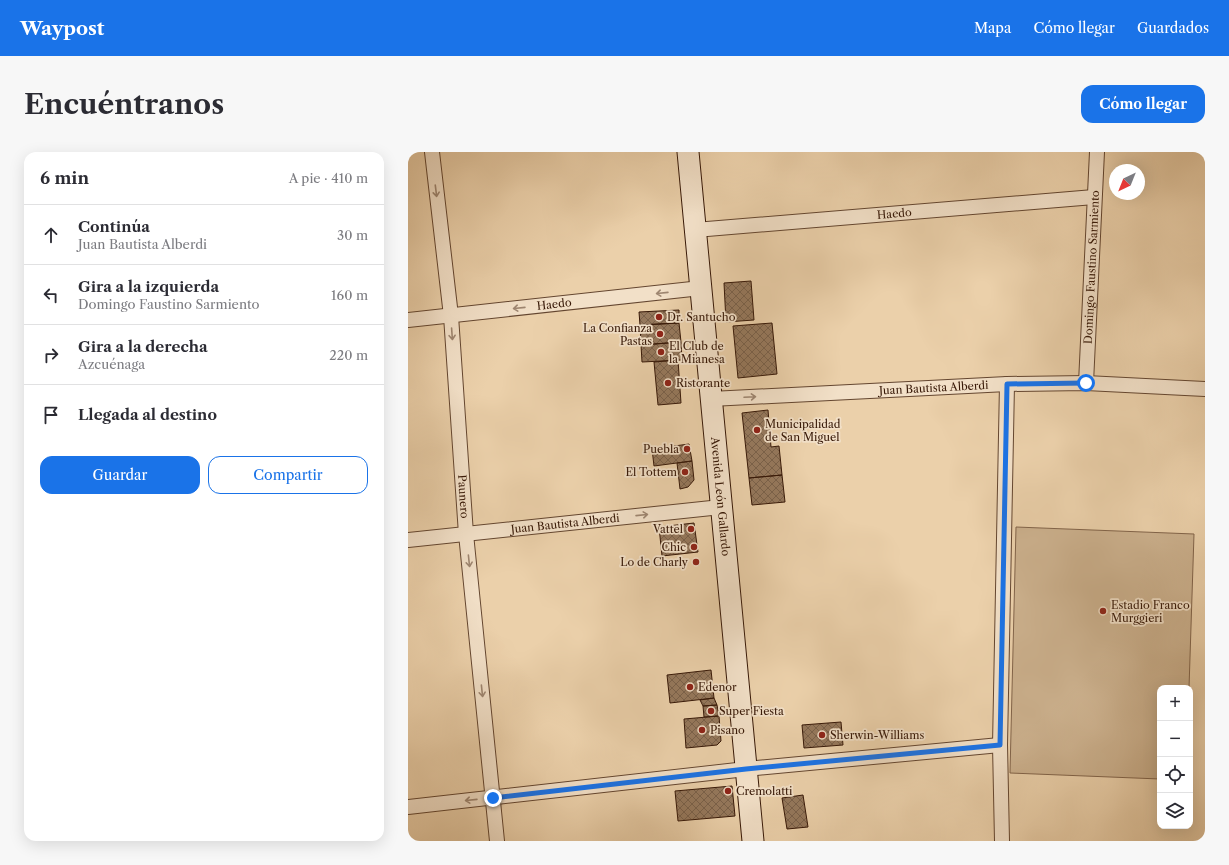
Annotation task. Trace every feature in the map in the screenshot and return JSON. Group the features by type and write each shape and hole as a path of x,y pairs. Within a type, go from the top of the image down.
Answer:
{"main road":[{"name":"Avenida León Gallardo","path":"688,152 753,841"}],"street":[{"name":"Paunero","path":"432,152 451,316 466,534 497,841"},
{"name":"Domingo Faustino Sarmiento","path":"1086,383 1097,152"},
{"name":"Haedo","path":"695,230 1094,197"},
{"name":"Haedo","path":"408,320 701,288"},
{"name":"Juan Bautista Alberdi","path":"711,399 1007,384 1086,383 1205,389"},
{"path":"1002,841 1000,745 1007,384"},
{"name":"Juan Bautista Alberdi","path":"408,540 721,507"},
{"path":"408,807 746,769 1000,745"}],"shaded area":[{"name":"Estadio Franco Murggieri","path":"1016,527 1194,534 1189,685 1157,685 1157,779 1010,773"}],"building":[{"path":"751,281 754,320 726,322 724,283"},
{"name":"Dr. Santucho","path":"679,310 679,323 640,325 639,312"},
{"name":"La Confianza Pastas","path":"679,323 681,342 641,345 640,325"},
{"path":"772,323 777,374 738,378 733,326"},
{"name":"El Club de la Mianesa","path":"681,342 682,360 642,362 641,345"},
{"name":"Ristorante","path":"678,360 681,403 658,405 654,362"},
{"name":"Municipalidad de San Miguel","path":"768,410 771,447 779,446 782,475 749,478 742,413"},
{"path":"689,444 692,461 654,466 652,449"},
{"name":"El Tottem","path":"692,461 694,480 688,487 680,489 677,463"},
{"path":"782,475 785,502 752,505 749,478"},
{"path":"694,523 698,552 662,556 659,527"},
{"name":"Edenor","path":"711,670 714,698 670,703 667,675"},
{"path":"714,698 717,705 703,706 700,700"},
{"name":"Super Fiesta","path":"717,705 719,716 704,717 703,706"},
{"name":"Pisano","path":"719,716 721,741 717,745 686,748 684,719"},
{"name":"Sherwin-Williams","path":"841,722 843,745 804,748 802,725"},
{"path":"732,786 735,816 678,821 675,791"},
{"path":"803,795 808,827 787,829 782,798"}],"place":[{"name":"Dr. Santucho","path":"659,317"},
{"name":"La Confianza Pastas","path":"660,334"},
{"name":"El Club de la Mianesa","path":"661,352"},
{"name":"Ristorante","path":"668,383"},
{"name":"Municipalidad de San Miguel","path":"757,430"},
{"name":"Puebla","path":"687,449"},
{"name":"El Tottem","path":"685,472"},
{"name":"Vattel","path":"691,529"},
{"name":"Chic","path":"694,547"},
{"name":"Lo de Charly","path":"696,562"},
{"name":"Estadio Franco Murggieri","path":"1103,611"},
{"name":"Edenor","path":"690,687"},
{"name":"Super Fiesta","path":"711,711"},
{"name":"Pisano","path":"702,730"},
{"name":"Sherwin-Williams","path":"822,735"},
{"name":"Cremolatti","path":"728,791"}],"route":[{"path":"493,798 746,769 1000,745 1007,384 1086,383"}]}
